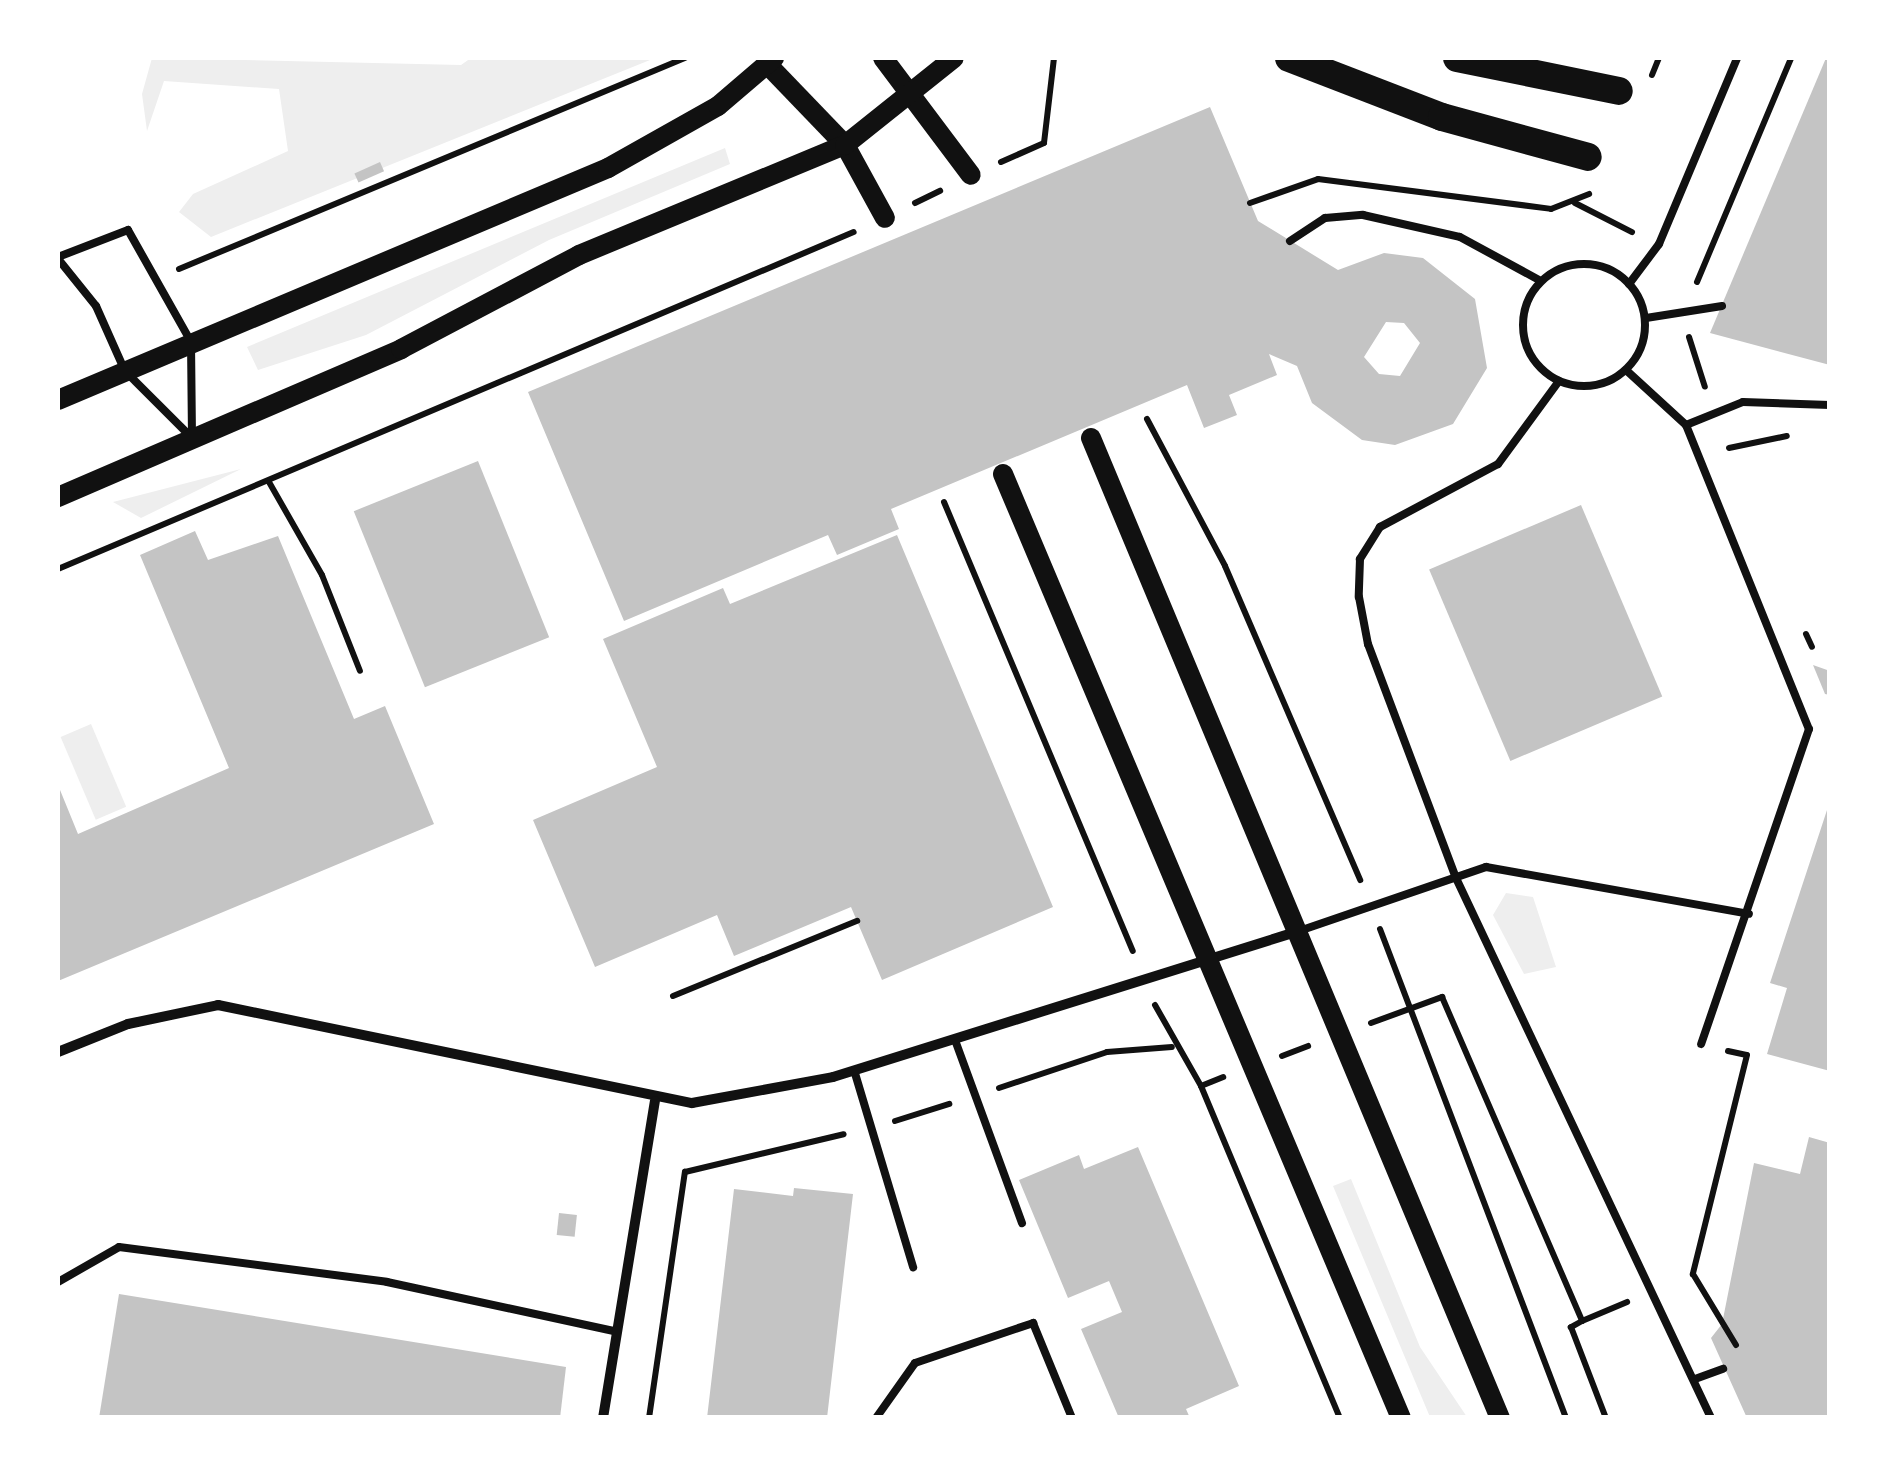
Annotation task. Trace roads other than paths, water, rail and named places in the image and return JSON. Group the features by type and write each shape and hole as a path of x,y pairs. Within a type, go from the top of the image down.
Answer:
{"highway":[{"path":"1289,58 1442,117 1588,157"},
{"path":"1457,58 1632,91"}],"main road":[{"path":"883,58 917,96 971,176"},
{"path":"58,497 401,348 579,255 846,145 917,96 954,58"},
{"path":"58,400 608,168 718,106 771,61 846,145 885,218"},
{"path":"1091,438 1500,1418"},
{"path":"1003,474 1212,958 1400,1418"}],"street":[{"path":"58,1052 128,1024 218,1005 655,1101 736,1098 854,1070 1299,931"},
{"path":"603,1418 614,1332 655,1101"}],"lane":[{"path":"1630,284 1658,244 1736,58"},
{"path":"1290,241 1326,218 1364,215 1460,236 1541,281"},
{"path":"128,230 191,342 192,438 124,371 96,306 58,259 128,230"},
{"path":"1583,264 1630,284 1646,318 1626,370 1598,385 1559,381 1525,344 1523,322 1541,281 1583,264"},
{"path":"1646,318 1686,307 1722,306"},
{"path":"1626,370 1686,425 1809,730 1700,1044"},
{"path":"1559,381 1498,464 1418,499 1380,528 1360,559 1368,644 1456,878 1711,1418"},
{"path":"1686,425 1743,402 1830,404"},
{"path":"1299,931 1456,878 1499,868 1748,914"},
{"path":"955,1040 1022,1223"},
{"path":"854,1070 913,1266"},
{"path":"58,1282 119,1248 387,1282 614,1332"},
{"path":"876,1418 914,1363 1033,1322 1072,1418"},
{"path":"1695,1379 1723,1370"}]}
